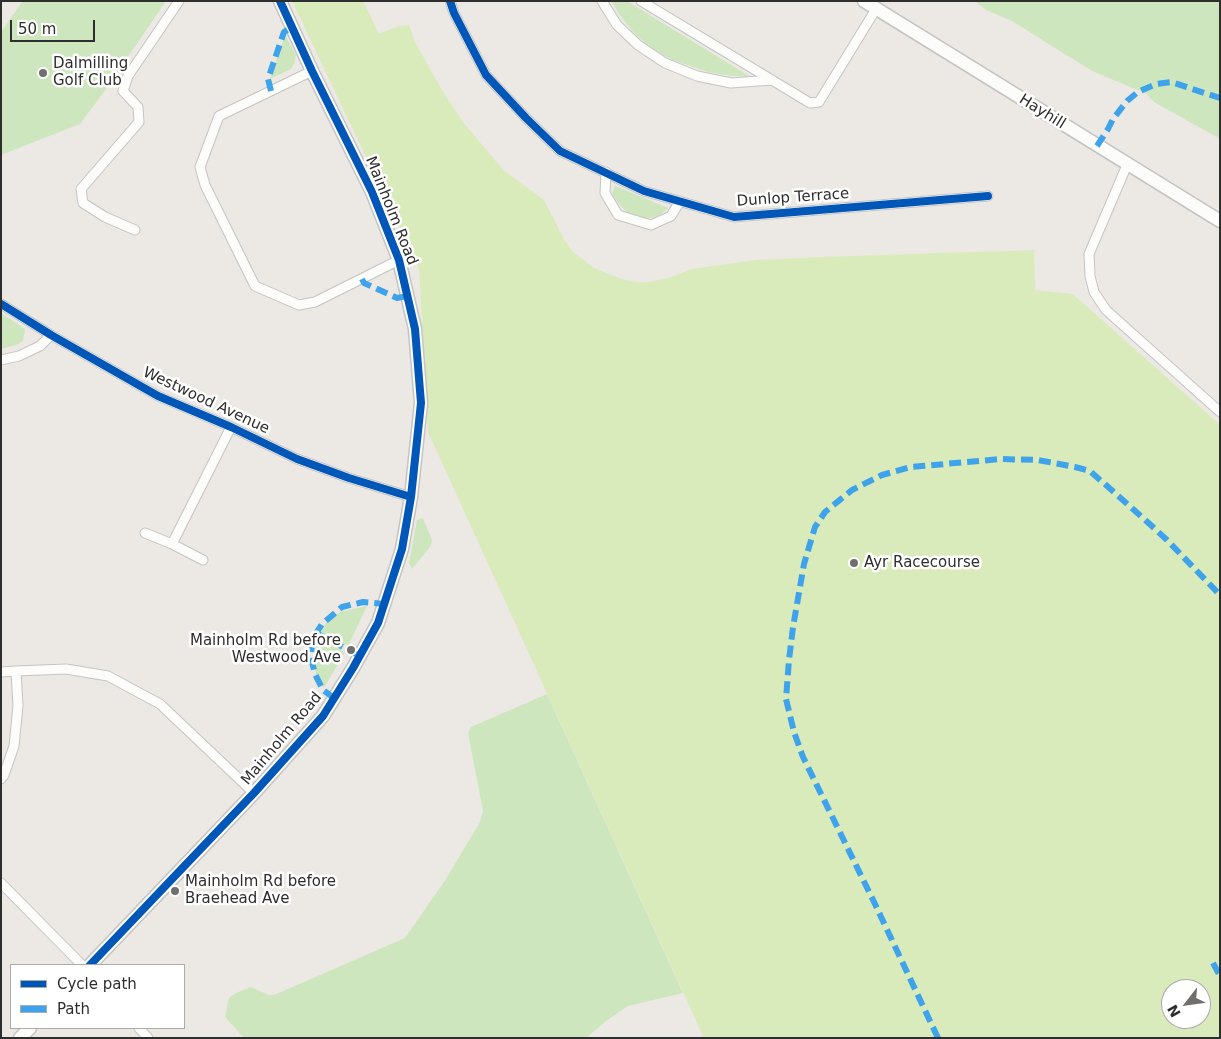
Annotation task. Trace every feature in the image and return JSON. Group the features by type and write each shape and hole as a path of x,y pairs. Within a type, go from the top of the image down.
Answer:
{"street":[{"path":"135,230 105,217 83,203 81,190 139,122 138,107 123,91 128,76 179,1"},
{"name":"Mainholm Road","path":"91,964 254,793 322,716 354,668 378,623 402,549 411,498 422,404 415,329 399,260 372,192 312,71 280,1"},
{"name":"Dunlop Terrace","path":"450,1 454,13 486,75 526,118 560,151 644,191 734,218 988,196"},
{"path":"602,1 617,25 638,45 665,62 696,76 731,83 773,80"},
{"path":"641,1 810,103 819,102 876,9"},
{"name":"Hayhill","path":"864,1 1220,221"},
{"path":"312,71 219,116 200,166 205,186 255,286 299,305 314,302 399,260"},
{"path":"1127,165 1089,254 1090,276 1094,292 1106,310 1220,412"},
{"path":"606,172 605,192 618,215 652,225 671,216 680,201"},
{"name":"Westwood Avenue","path":"1,304 50,335 158,396 231,427 297,459 411,498"},
{"path":"1,360 19,356 40,346 50,335"},
{"name":"Westwood Avenue","path":"172,544 231,427"},
{"path":"145,533 203,560"},
{"path":"1,672 66,670 108,676 160,704 254,793"},
{"path":"1,779 14,746 18,706 16,671"},
{"path":"1,883 81,964"},
{"path":"20,1038 29,1029"}],"green space":[{"path":"23,1 166,1 80,124 1,155 1,32"},
{"name":"Ayr Racecourse","path":"292,1 363,1 379,34 399,26 409,25 415,42 443,92 463,122 503,170 544,200 572,251 594,268 621,279 649,282 669,278 692,269 756,260 1034,250 1035,290 1073,294 1220,425 1220,1038 704,1038 428,432 419,268"},
{"path":"612,1 627,1 749,76 731,76 708,72 672,60 651,48 634,33 618,13"},
{"path":"975,1 1220,1 1220,139 1154,102 1147,94 1092,71 1012,21 986,10"},
{"path":"285,35 296,55 295,62 291,69 270,79"},
{"path":"615,186 668,208 660,215 652,218 640,218 628,213 618,203 612,194"},
{"path":"1,313 25,329 23,341 1,349"},
{"path":"423,518 432,540 430,547 412,569 409,563 417,520"},
{"path":"367,606 348,646 321,632 327,621 340,612"},
{"path":"318,637 345,652 324,688 317,678 314,666 314,643"},
{"path":"547,694 683,993 628,1006 586,1038 244,1038 225,1017 229,998 236,993 250,987 269,995 274,995 405,938 444,882 480,822 483,811 468,733 471,727"}],"marked path":[{"path":"271,91 268,79 284,32 292,27"},
{"path":"1097,146 1113,119 1127,101 1138,92 1156,84 1171,82 1220,98"},
{"path":"362,279 364,283 397,298 407,296"},
{"path":"938,1038 803,757 794,732 786,699 793,627 804,564 815,527 825,512 852,490 882,475 911,467 1001,459 1038,460 1090,471 1167,540 1220,595"},
{"path":"334,698 323,690 315,674 311,658 312,640 322,624 342,607 363,602 384,604"},
{"path":"316,633 360,656"},
{"path":"1213,963 1220,976"}],"cycle path":[{"path":"91,964 254,793 323,716 378,623 402,549 411,497 421,403 415,329 399,260 372,192 312,71 280,1"},
{"path":"450,1 454,13 486,75 526,118 560,151 644,191 734,217 988,196"},
{"path":"1,304 158,396 231,427 297,459 349,478 411,497"}],"place":[{"name":"Dalmilling Golf Club","path":"43,73"},
{"name":"Ayr Racecourse","path":"854,563"},
{"name":"Mainholm Rd before Westwood Ave","path":"351,650"},
{"name":"Mainholm Rd before Braehead Ave","path":"175,891"}]}
